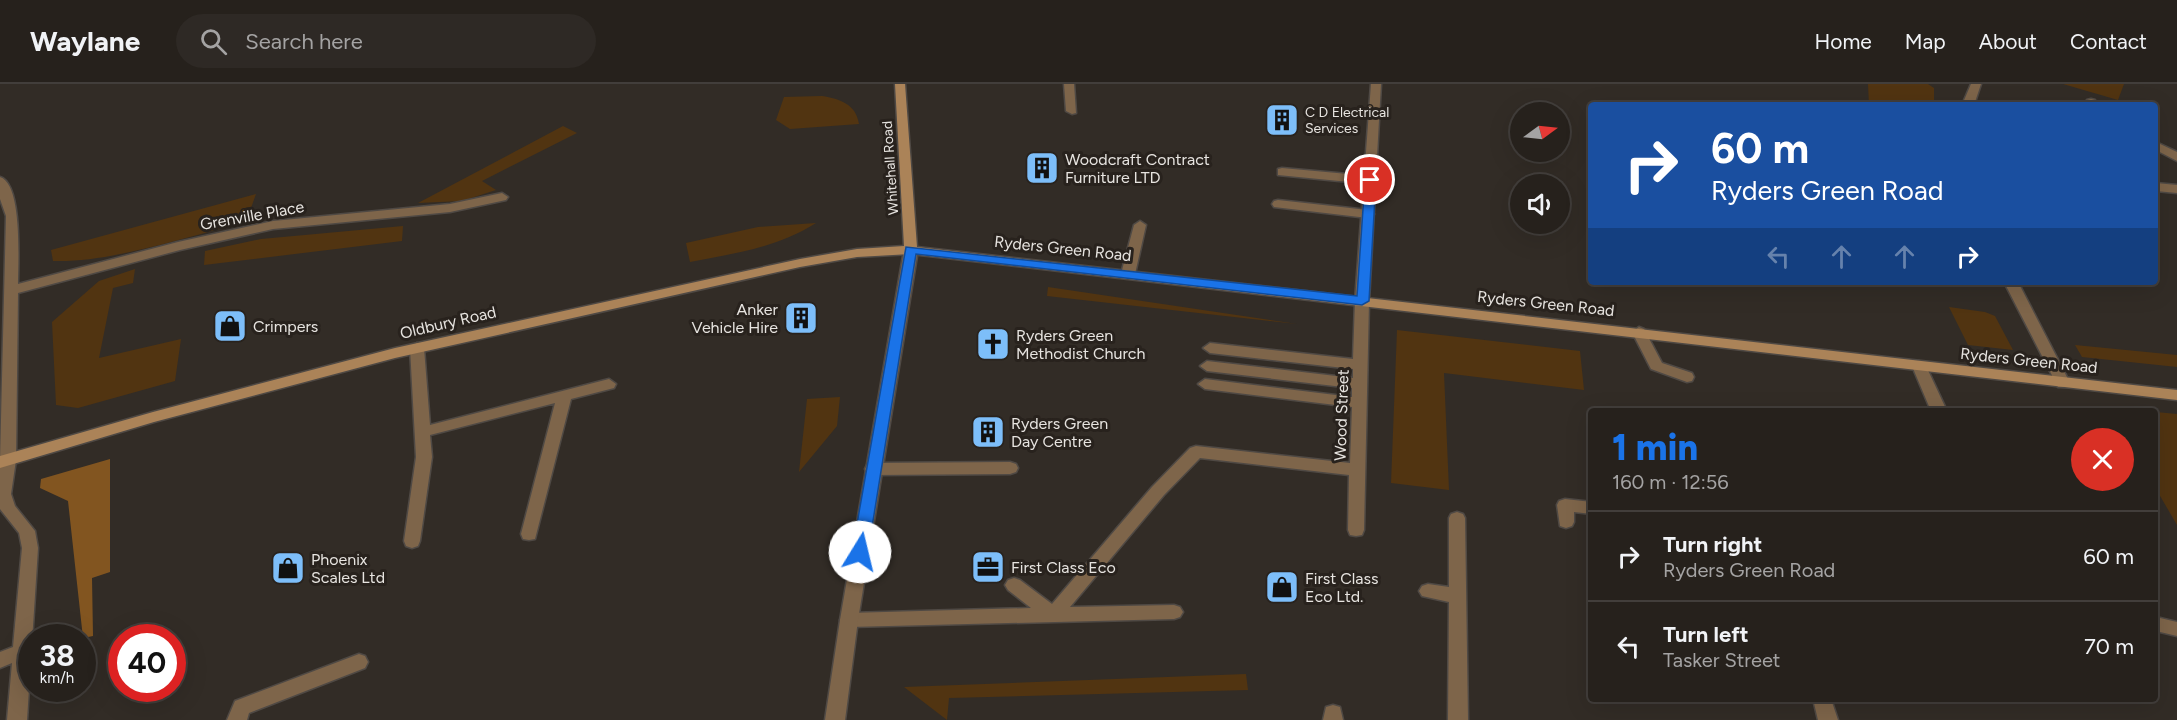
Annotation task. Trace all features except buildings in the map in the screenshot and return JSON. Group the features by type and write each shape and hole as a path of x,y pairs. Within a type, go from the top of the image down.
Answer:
{"main road":[{"name":"Whitehall Road","path":"900,84 911,249"},
{"name":"Ryders Green Road","path":"911,249 2177,395"},
{"name":"Oldbury Road","path":"4,461 153,417 417,348 800,263 857,253 911,249"}],"street":[{"path":"1069,84 1072,111"},
{"name":"Wood Street","path":"1356,530 1362,301 1376,84"},
{"path":"1969,102 1976,84"},
{"path":"2158,147 2177,157"},
{"path":"1282,172 1370,180"},
{"path":"0,181 12,216 12,290 3,494 8,509 27,531 30,548 24,624"},
{"path":"2158,187 2177,189"},
{"name":"Grenville Place","path":"12,290 178,246 273,225 450,208 502,197"},
{"path":"1278,204 1368,214"},
{"path":"1128,274 1140,225"},
{"path":"835,720 873,469 911,249"},
{"path":"2013,285 2063,383"},
{"path":"1640,332 1656,366 1687,377"},
{"path":"412,541 424,457 417,348"},
{"path":"1210,348 1361,365"},
{"path":"1207,366 1360,384"},
{"path":"1919,366 1938,408"},
{"path":"422,432 609,384"},
{"path":"1205,384 1360,403"},
{"path":"529,534 564,396"},
{"path":"1053,615 1158,491 1196,452 1358,470"},
{"path":"873,469 1010,468"},
{"path":"1566,522 1565,505 1588,508"},
{"path":"1457,518 1458,720"},
{"path":"1014,585 1053,615"},
{"path":"1428,591 1458,596"},
{"path":"849,620 1174,612"},
{"path":"2158,625 2177,630"},
{"path":"0,660 18,653"},
{"path":"237,720 242,707 359,662"},
{"path":"17,720 18,702"},
{"path":"1823,702 1828,720"}],"shaded area":[{"path":"1868,84 1928,84 1934,88 1934,102 1869,102"},
{"path":"2063,84 2124,84 2118,100"},
{"path":"822,96 835,99 851,107 859,124 790,129 776,120 784,97"},
{"path":"563,126 577,133 482,181 496,190 462,201 418,203"},
{"path":"256,194 246,222 150,248 100,258 53,261 51,250"},
{"path":"816,223 771,244 690,262 686,243 758,227"},
{"path":"403,226 402,241 204,265 205,251 261,239"},
{"path":"135,269 133,283 113,288 99,358 181,339 175,381 78,408 56,405 52,322 99,281"},
{"path":"1048,287 1297,324 1047,296"},
{"path":"1949,307 1985,312 1995,316 2013,350 1968,345"},
{"path":"1397,330 1580,351 1584,390 1444,373 1449,490 1391,483"},
{"path":"2075,345 2177,355 2177,367 2082,357"},
{"path":"840,397 837,426 799,472 807,399"},
{"path":"2158,412 2177,414 2177,525 2158,492"},
{"path":"110,459 110,572 92,578 93,624 81,624 68,501 40,488 41,479"},
{"path":"1246,674 1248,690 949,698 947,720 904,687"}],"place":[{"name":"C D Electrical Services","path":"1282,120"},
{"name":"Woodcraft Contract Furniture LTD","path":"1042,168"},
{"name":"Anker Vehicle Hire","path":"801,318"},
{"name":"Crimpers","path":"230,326"},
{"name":"Ryders Green Methodist Church","path":"993,344"},
{"name":"Ryders Green Day Centre","path":"988,432"},
{"name":"First Class Eco","path":"988,567"},
{"name":"Phoenix Scales Ltd","path":"288,568"},
{"name":"First Class Eco Ltd.","path":"1282,587"}],"route":[{"path":"860,552 911,249 1362,301 1370,180"}]}
